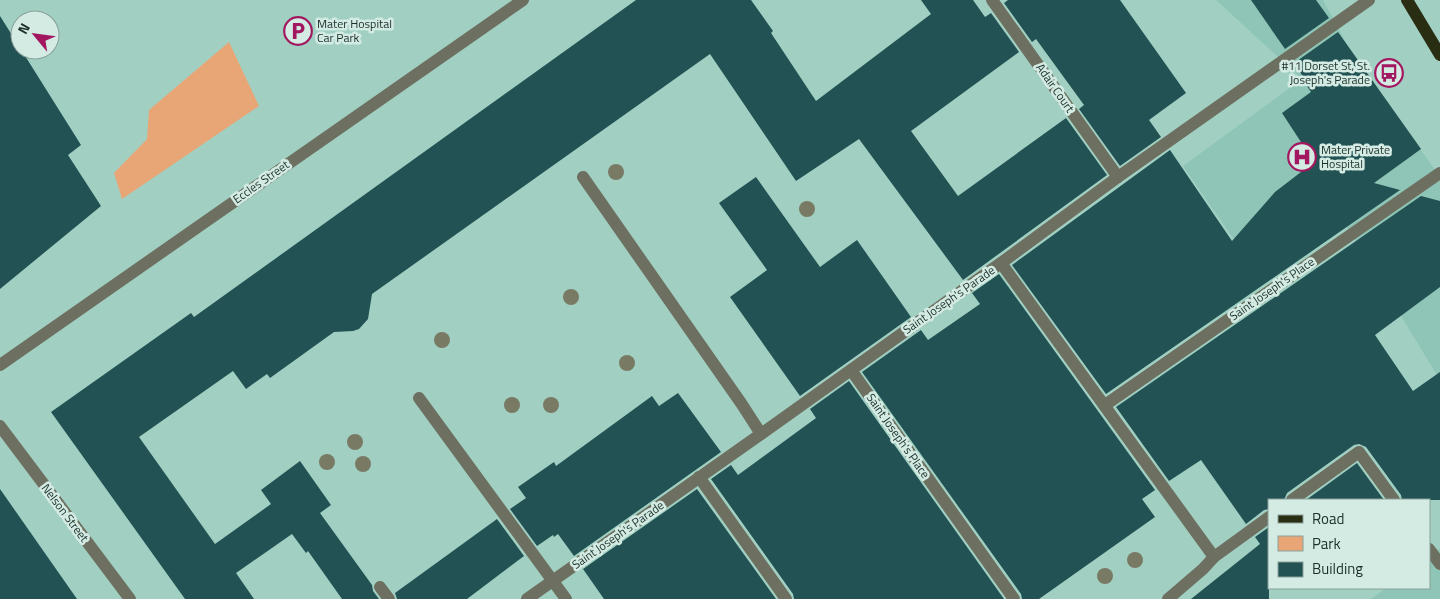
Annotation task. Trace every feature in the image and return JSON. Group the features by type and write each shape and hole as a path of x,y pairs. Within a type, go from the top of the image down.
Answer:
{"main road":[{"path":"1407,0 1440,55"}],"street":[{"name":"Eccles Street","path":"0,364 522,0"},
{"name":"Adair Court","path":"992,0 1118,177"},
{"name":"Saint Joseph's Parade","path":"527,599 1369,0"},
{"name":"Saint Joseph's Place","path":"1105,405 1440,172"},
{"path":"583,177 761,434"},
{"path":"1001,263 1214,557"},
{"name":"Saint Joseph's Place","path":"851,370 1014,599"},
{"path":"419,398 566,599"},
{"name":"Nelson Street","path":"0,426 130,599"},
{"path":"1293,499 1359,452 1393,499"},
{"path":"699,478 786,599"},
{"path":"1168,599 1214,557 1268,519"},
{"path":"1430,550 1440,564"},
{"path":"380,587 389,599"}],"shaded area":[{"path":"1216,0 1323,0 1348,46 1440,177 1440,380 1337,211 1256,271 1183,166 1302,79"},
{"path":"1440,548 1440,599 1371,599 1385,589 1430,589 1430,554"}],"green space":[{"path":"229,42 259,106 122,199 114,173 147,139 149,110"}],"building":[{"path":"636,0 751,0 773,31 771,33 816,101 931,14 921,0 973,0 985,17 991,13 1019,52 911,131 958,196 1066,118 1107,175 963,280 859,139 796,181 710,54 372,294 368,319 359,329 334,332 270,378 267,374 246,389 233,371 139,437 215,544 271,504 261,490 300,461 331,505 320,513 372,585 373,591 379,599 342,599 308,551 306,553 292,534 236,573 254,599 185,599 51,412 191,313 194,317"},
{"path":"1008,0 1120,0 1186,93 1149,120 1161,137 1120,166 1079,109 1084,105 1036,39 1032,42 1004,3"},
{"path":"1251,0 1316,0 1329,18 1285,49"},
{"path":"0,16 10,32 10,60 28,60 81,145 68,155 101,206 0,289"},
{"path":"1338,32 1421,149 1374,183 1400,190 1106,394 1012,265 1170,150 1232,241 1275,192 1314,162 1282,113 1311,92 1294,63"},
{"path":"756,177 820,267 857,240 911,317 800,396 730,297 767,270 719,203"},
{"path":"1421,196 1440,201 1440,287 1375,335 1413,391 1440,372 1440,500 1402,499 1401,495 1366,447 1359,444 1354,445 1287,493 1284,499 1268,499 1268,509 1264,510 1246,524 1201,460 1169,481 1116,407"},
{"path":"999,274 1155,490 1142,499 1155,517 1039,599 1022,599 1021,594 862,372 921,330 928,340 980,304 972,293"},
{"path":"849,381 1004,599 794,599 793,594 711,479 731,465 738,475 816,418 810,409"},
{"path":"678,393 721,452 574,556 558,534 554,537 553,535 537,546 510,509 526,498 518,487 554,462 556,466 652,396 659,406"},
{"path":"1357,463 1383,499 1307,499"},
{"path":"0,489 77,599 0,599"},
{"path":"697,489 776,599 604,599 583,569"},
{"path":"497,519 524,556 467,599 397,599 395,593"},
{"path":"1268,528 1269,599 1191,599 1260,544 1255,537"}],"place":[{"name":"Mater Hospital Car Park","path":"298,31"},
{"name":"#11 Dorset St, St. Joseph's Parade","path":"1389,73"},
{"name":"Mater Private Hospital","path":"1302,157"}]}
